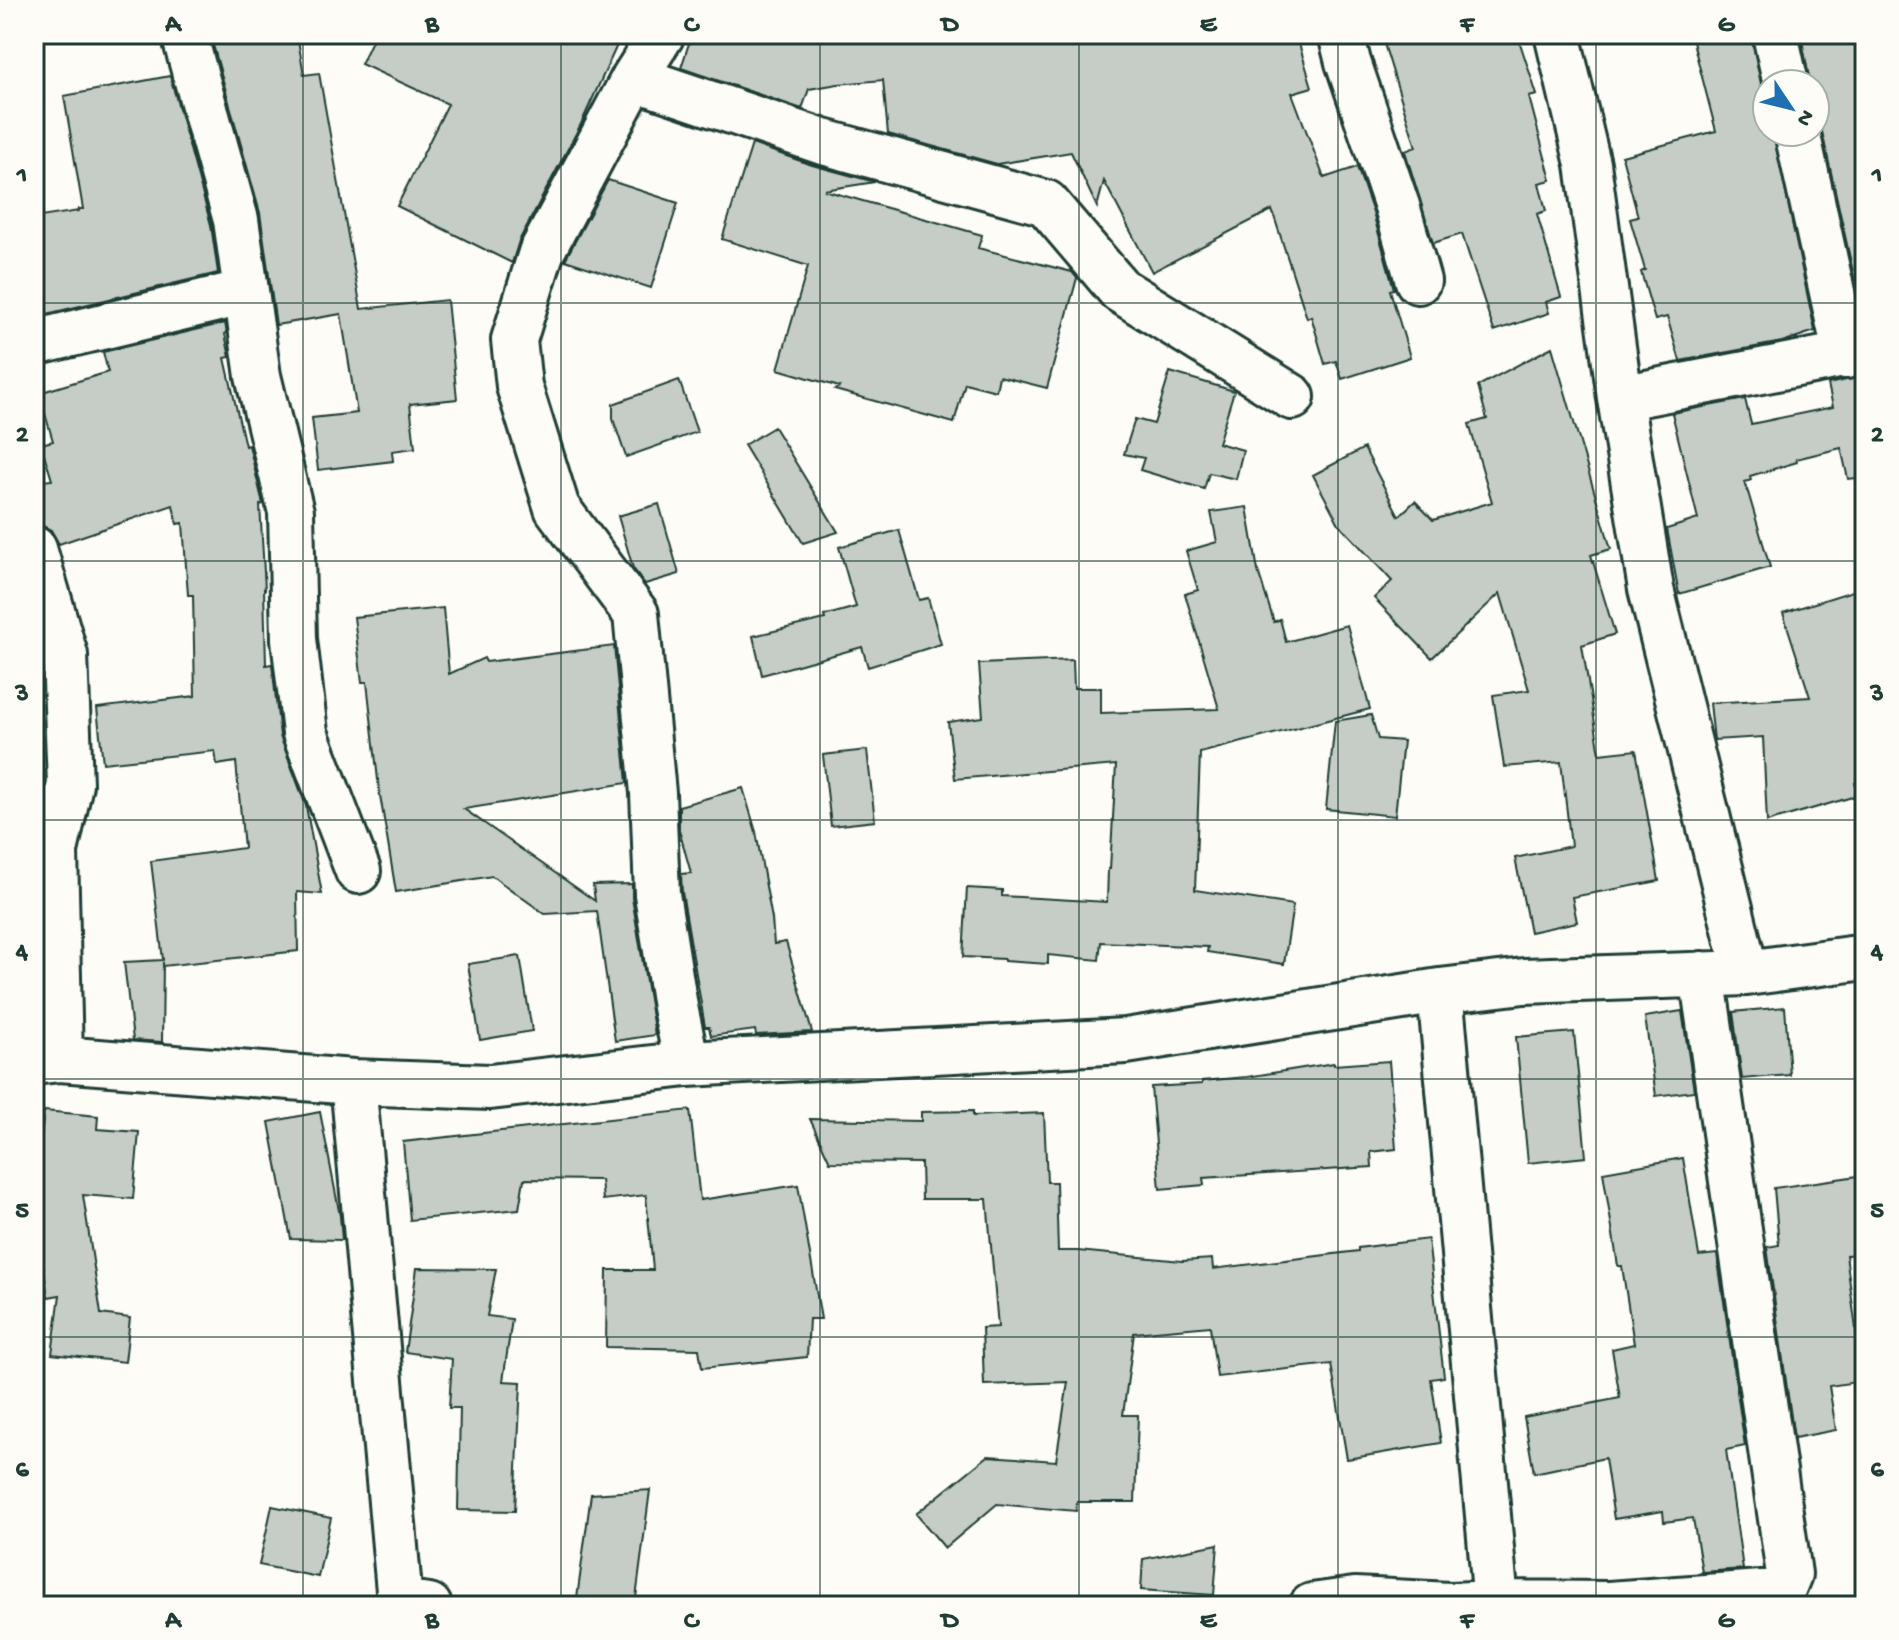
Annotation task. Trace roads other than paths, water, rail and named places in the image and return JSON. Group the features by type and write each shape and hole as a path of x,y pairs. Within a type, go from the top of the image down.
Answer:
{"street":[{"path":"184,34 236,220 258,376 291,512 294,639 305,733 358,871"},
{"path":"662,34 634,78 541,253 514,340 519,386 557,508 636,614 653,793 657,894 687,1064"},
{"path":"1341,34 1418,281"},
{"path":"1557,34 1588,164 1620,398 1651,589 1746,973"},
{"path":"1775,34 1782,68"},
{"path":"634,78 820,141 1046,203 1120,290 1292,397"},
{"path":"1620,398 1855,354 1801,148"},
{"path":"34,343 246,292"},
{"path":"34,549 65,655 70,784 55,851 47,1060 353,1082 490,1087 687,1064 1126,1041 1440,991 1524,981 1746,973 1865,957"},
{"path":"1312,1606 1355,1600 1449,1605 1609,1605 1775,1592 1784,1586 1789,1574 1702,974"},
{"path":"1440,991 1496,1603"},
{"path":"353,1082 400,1602 429,1606"}]}
